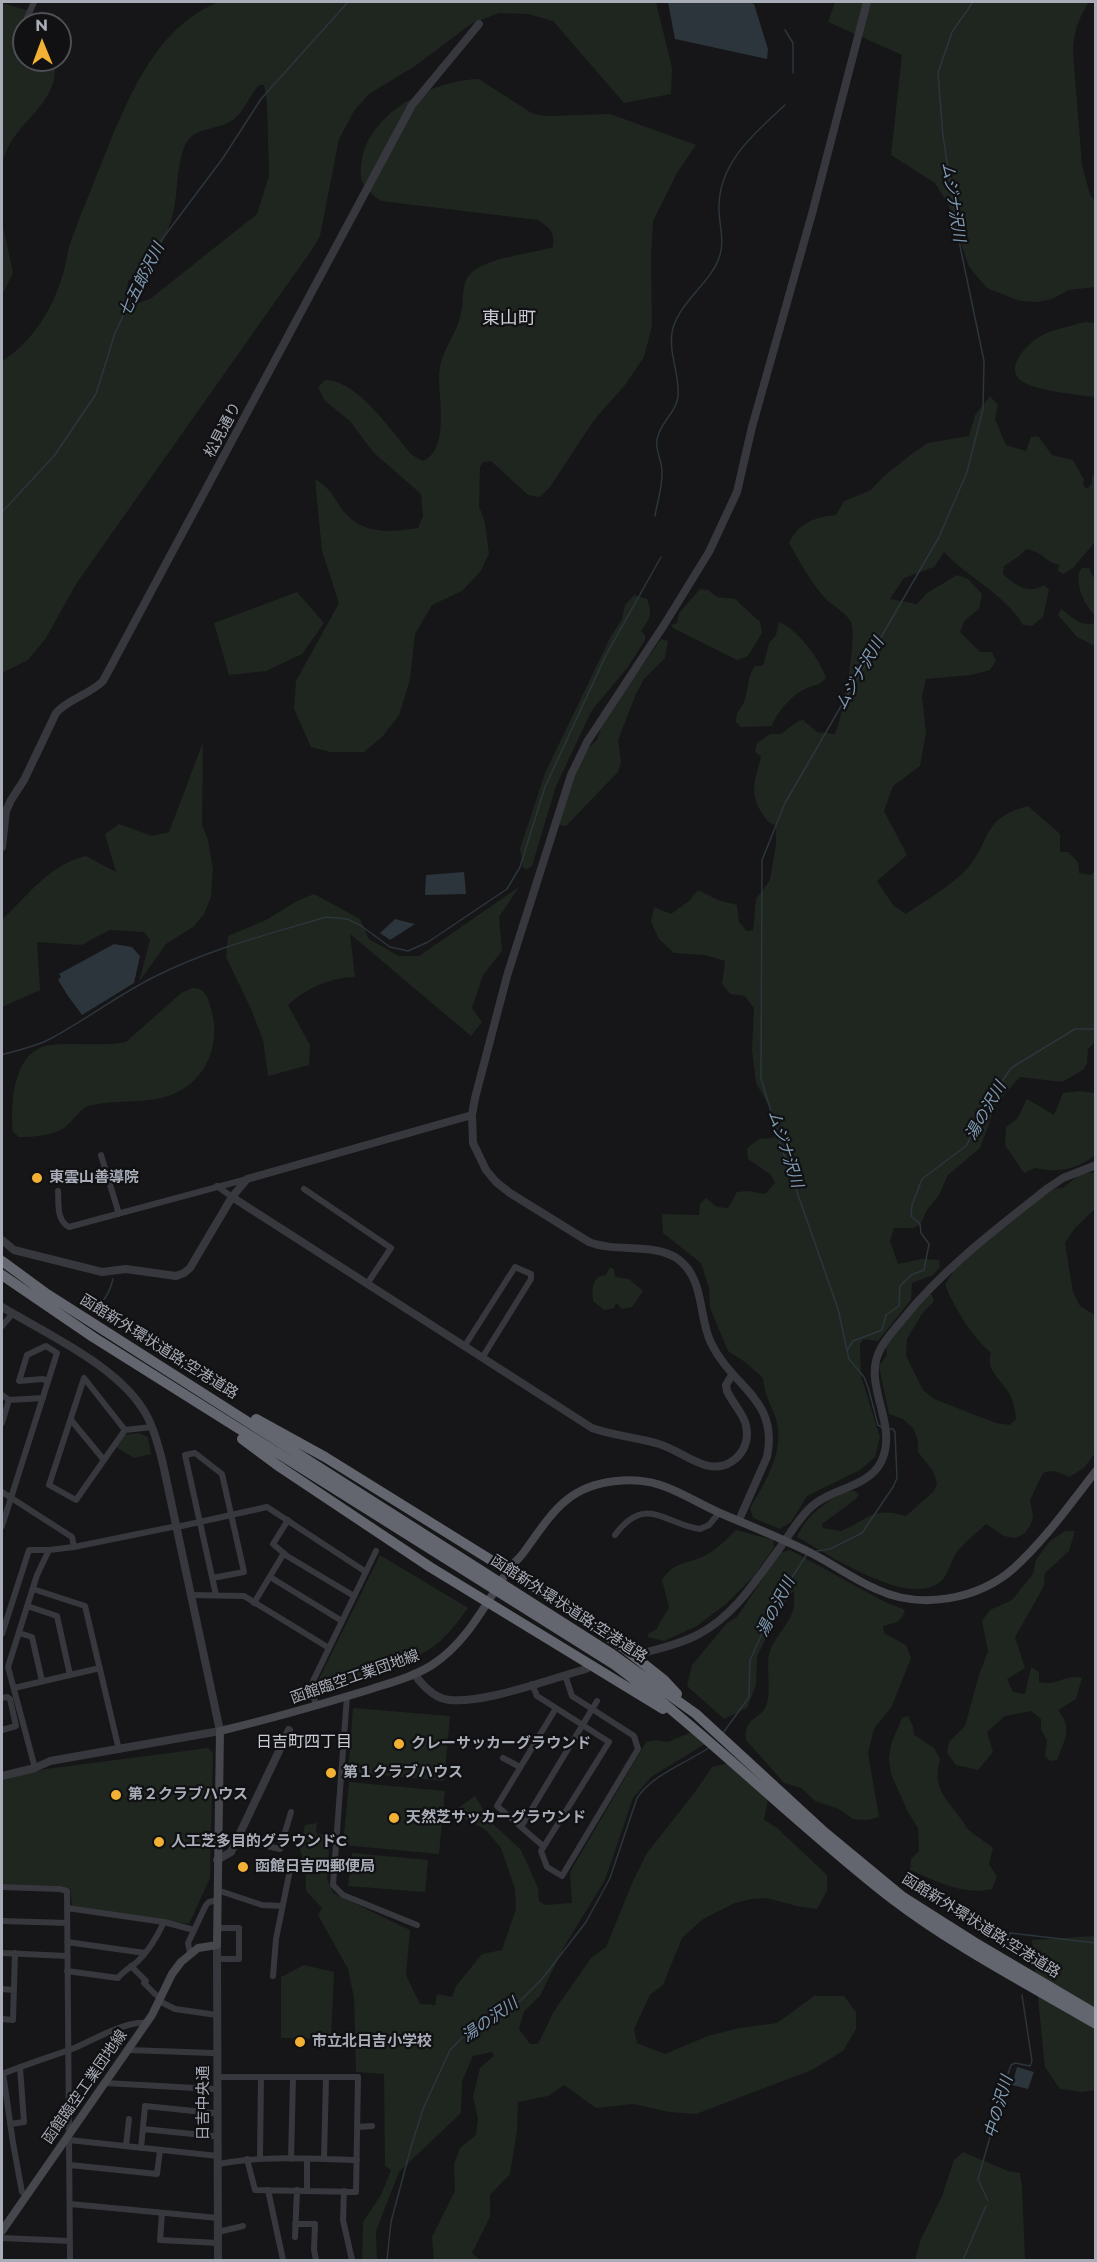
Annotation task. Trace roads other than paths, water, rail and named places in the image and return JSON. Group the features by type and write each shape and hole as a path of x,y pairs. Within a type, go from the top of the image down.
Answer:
{"highway":[{"name":"函館新外環状道路;空港道路","path":"2,1261 47,1294 157,1363 485,1578"},
{"name":"函館新外環状道路;空港道路","path":"2,1275 119,1353 511,1594 674,1704 696,1714 844,1861 893,1899 970,1952 1095,2024"},
{"path":"119,1353 277,1465 430,1567 674,1704"},
{"path":"157,1363 325,1457 508,1569 626,1649 664,1680 674,1704"},
{"name":"函館新外環状道路;空港道路","path":"674,1704 687,1722 903,1897 1095,2014"}],"main road":[{"name":"函館臨空工業団地線","path":"220,1731 316,1706 414,1674 431,1666 465,1636 489,1602 508,1569 523,1554 553,1511 568,1498 592,1486 633,1479 652,1481 822,1558 877,1590 909,1599 941,1600 988,1586 1013,1569 1037,1544 1095,1471"},
{"path":"190,1953 204,1946 217,1945 220,1731"},
{"name":"函館臨空工業団地線","path":"2,2231 147,2023 172,1974 190,1953"}],"street":[{"path":"739,1520 767,1457 769,1438 766,1418 753,1395 732,1375 718,1357 709,1338 691,1274 681,1262 669,1254 659,1251 617,1249 589,1242 495,1182 480,1161 473,1143 472,1115 507,976 570,774 587,742 709,552 737,492 752,427 818,191 867,2"},
{"name":"松見通り","path":"2,847 6,811 24,780 56,713 60,708 97,687 106,676 412,105 479,24"},
{"path":"58,1191 59,1215 64,1224 69,1227 472,1115"},
{"path":"101,1155 119,1214"},
{"path":"647,1652 699,1634 730,1612 816,1503 873,1473 885,1450 886,1428 875,1382 877,1357 883,1345 932,1284 1048,1188 1064,1178 1095,1166"},
{"path":"2,1240 14,1250 102,1272 126,1269 176,1276 190,1268 232,1197 247,1179"},
{"path":"217,1186 592,1428 666,1446 708,1466 723,1466 737,1459 747,1439 745,1421 727,1391 726,1385 732,1375"},
{"path":"304,1189 391,1248 367,1284"},
{"path":"464,1347 515,1267 531,1274 531,1279 482,1358"},
{"path":"2,1307 116,1378 140,1406 152,1427 161,1452 220,1731 50,1761 34,1768 2,1776"},
{"path":"2,1326 13,1313"},
{"path":"2,1526 57,1353 46,1346 27,1355 19,1382 43,1379 48,1381"},
{"path":"125,1430 84,1378 49,1485 76,1500 125,1430 152,1427"},
{"path":"2,1395 9,1400 43,1398"},
{"path":"2,1423 9,1400"},
{"path":"72,1420 104,1460"},
{"path":"213,1578 244,1572 222,1474 195,1453 185,1455 216,1595"},
{"path":"2,1492 72,1536 74,1547"},
{"path":"2,1634 29,1550 74,1547 267,1507 366,1572"},
{"path":"615,1534 626,1522 647,1514 663,1515 700,1529 709,1525 719,1512"},
{"path":"288,1520 273,1544 354,1596"},
{"path":"34,1768 14,1688 5,1667 49,1550"},
{"path":"316,1706 312,1685 376,1551"},
{"path":"254,1603 284,1553"},
{"path":"270,1577 342,1621"},
{"path":"33,1589 85,1606 119,1750"},
{"path":"191,1595 244,1596 328,1648"},
{"path":"27,1606 57,1616 70,1675"},
{"path":"19,1633 32,1637 42,1682"},
{"path":"14,1688 100,1668"},
{"path":"414,1674 429,1692 455,1701 481,1699 586,1669"},
{"path":"532,1684 537,1696 609,1742 541,1851 548,1867 562,1876 638,1749 634,1736 572,1696 565,1675"},
{"path":"347,1696 333,1885 343,1895 417,1925"},
{"path":"2,1698 7,1697 10,1700 16,1726 2,1730"},
{"path":"520,1827 597,1701"},
{"path":"543,1846 497,1806 556,1708"},
{"path":"217,1860 229,1854 289,1730"},
{"path":"503,1758 520,1767"},
{"path":"237,1839 280,1849 291,1812"},
{"path":"273,1976 276,1939 292,1860"},
{"path":"2,1887 67,1891 70,2260"},
{"path":"217,1890 262,1905 282,1906"},
{"path":"190,1953 188,1943 206,1905 217,1900"},
{"path":"67,1908 164,1922 194,1929"},
{"path":"2,1921 67,1923"},
{"path":"68,1971 118,1978 155,1941 164,1922"},
{"path":"217,1928 239,1928 240,1959 217,1959"},
{"path":"67,1942 145,1953"},
{"name":"日吉中央通","path":"217,1945 218,2260"},
{"path":"2,1953 67,1956"},
{"path":"2,2019 12,2020 15,1953"},
{"path":"131,1966 158,1998 175,2008 217,2015"},
{"path":"2,1989 13,1990"},
{"path":"22,2192 2,2074 120,2028 140,2022 147,2023"},
{"path":"128,2050 213,2053"},
{"path":"10,2124 24,2122 20,2067"},
{"path":"218,2077 358,2077 356,2192 255,2190 247,2159"},
{"path":"260,2158 261,2077"},
{"path":"291,2159 293,2078"},
{"path":"324,2159 326,2078"},
{"path":"105,2083 213,2089"},
{"path":"141,2148 146,2106 213,2113"},
{"path":"126,2146 129,2120"},
{"path":"358,2127 372,2126"},
{"path":"143,2128 213,2136"},
{"path":"69,2137 218,2160 260,2158 357,2160"},
{"path":"70,2165 158,2174 160,2150"},
{"path":"307,2159 307,2190"},
{"path":"268,2190 283,2260"},
{"path":"295,2237 297,2190"},
{"path":"344,2192 343,2220 352,2260"},
{"path":"70,2204 218,2218"},
{"path":"160,2240 162,2213"},
{"path":"295,2224 315,2224 316,2260"},
{"path":"218,2232 243,2226"},
{"path":"2,2238 70,2241"},
{"path":"152,2240 218,2243"}],"waterway":[{"name":"七五郎沢川","path":"2,512 54,456 96,394 115,333 154,250 223,158 261,99 348,2"},
{"name":"ムジナ沢川","path":"883,1428 878,1425 864,1377 849,1359 838,1309 782,1149 761,1078 762,860 785,803 939,537 967,472 983,409 984,361 960,246 943,136 938,73 952,32 973,2"},
{"path":"785,30 793,43 793,73"},
{"path":"655,516 662,476 657,448 658,434 675,407 678,396 672,354 673,328 677,318 710,274 720,255 722,243 719,211 721,189 733,161 752,137 785,105"},
{"path":"2,1055 44,1042 176,966 240,943 326,917 347,919 360,925 390,947 408,951 428,942 507,889 520,867 545,787 606,655 661,557"},
{"name":"湯の沢川","path":"848,1349 853,1341 882,1330 886,1315 899,1306 900,1286 911,1275 924,1270 929,1244 921,1233 920,1224 911,1216 912,1205 922,1179 966,1146 993,1095 1011,1068 1075,1029 1096,1029"},
{"path":"90,1312 105,1298 113,1279"},
{"name":"湯の沢川","path":"817,1551 830,1549 862,1533 893,1487 897,1478 895,1432 893,1429 887,1429"},
{"name":"湯の沢川","path":"723,1733 749,1697 750,1660 778,1599 807,1554"},
{"name":"湯の沢川","path":"387,2260 391,2222 411,2147 423,2109 450,2050 467,2033 520,2001 542,1979 586,1922 610,1878 637,1798 652,1782 710,1747"},
{"name":"中の沢川","path":"1009,1949 1007,1942 1010,1933 1096,1943"},
{"name":"中の沢川","path":"988,2201 978,2179 1008,2074 1011,2065 1015,2063 1030,2066 1032,2061 1022,1995"},
{"name":"中の沢川","path":"963,2260 986,2206"}],"place":[{"name":"東雲山善導院","path":"37,1178"},
{"name":"クレーサッカーグラウンド","path":"399,1744"},
{"name":"第１クラブハウス","path":"331,1773"},
{"name":"第２クラブハウス","path":"116,1795"},
{"name":"天然芝サッカーグラウンド","path":"394,1818"},
{"name":"人工芝多目的グラウンドC","path":"159,1842"},
{"name":"函館日吉四郵便局","path":"243,1867"},
{"name":"市立北日吉小学校","path":"300,2042"}],"district":[{"name":"東山町","path":"509,319"},
{"name":"日吉町四丁目","path":"304,1742"}]}
